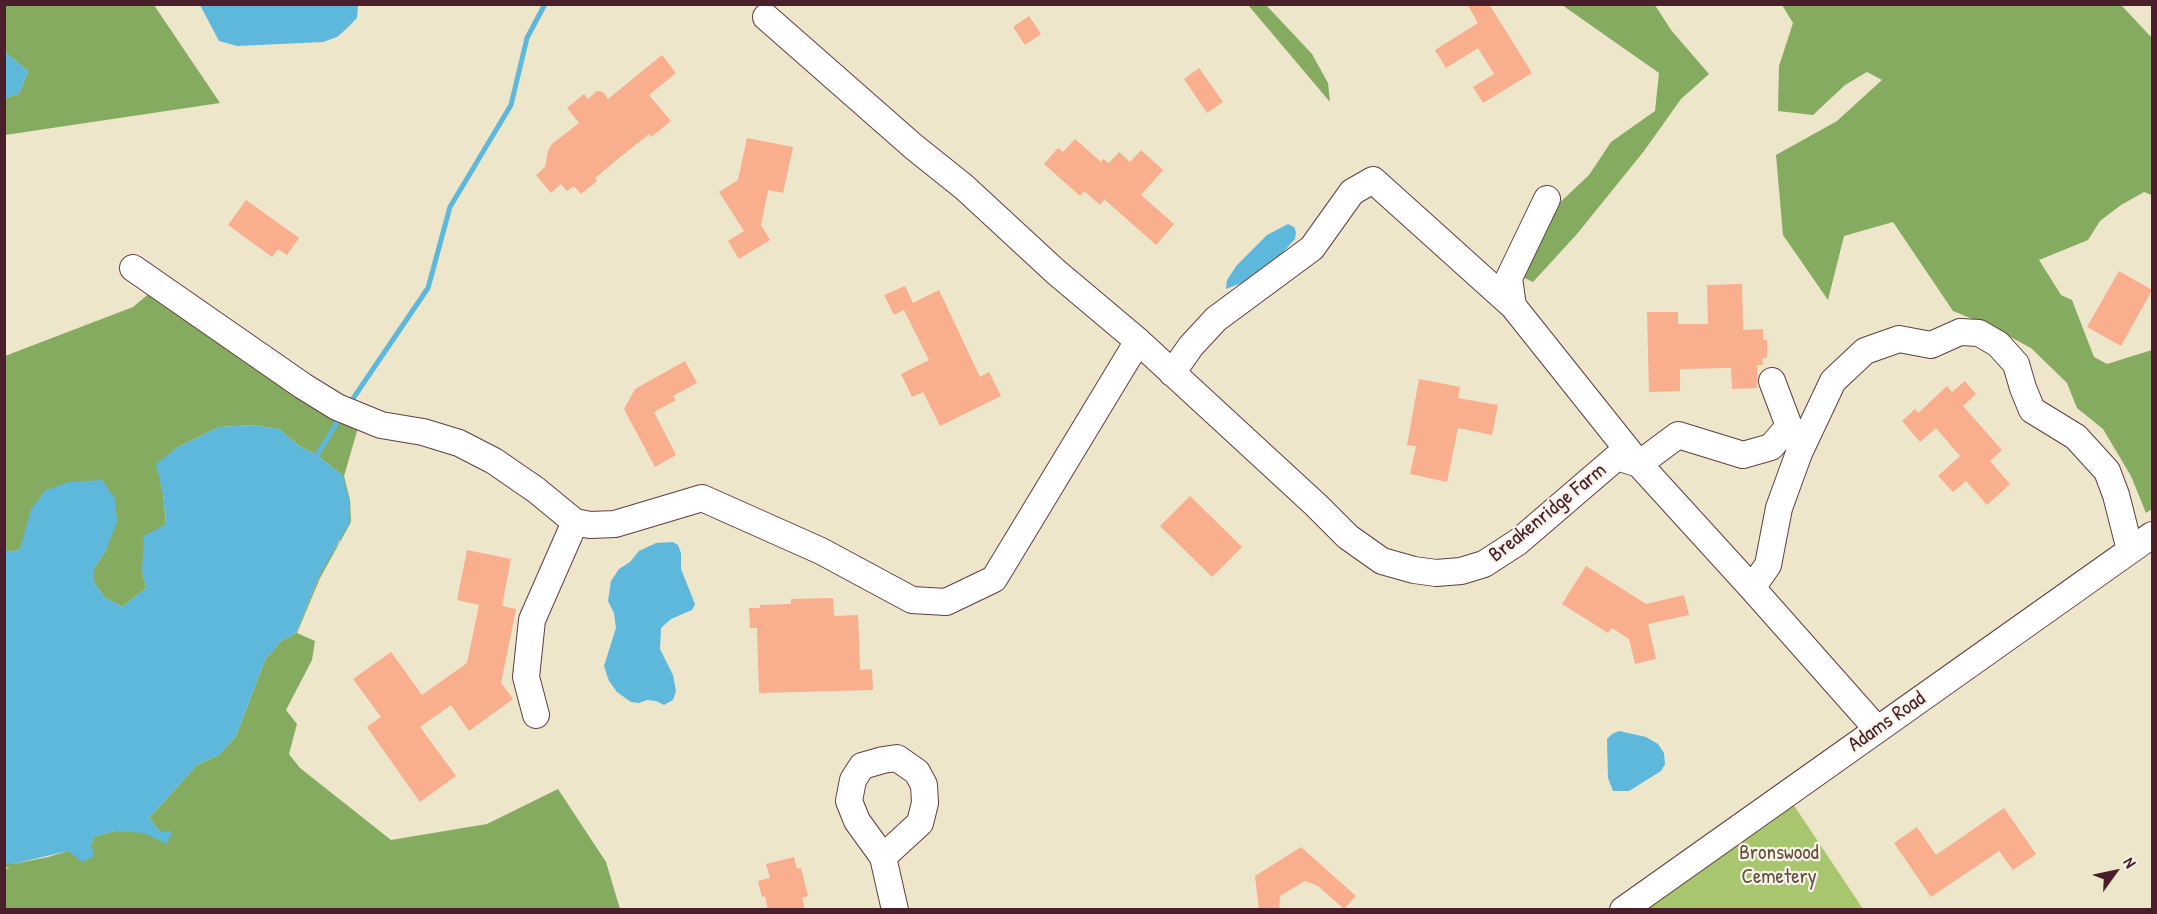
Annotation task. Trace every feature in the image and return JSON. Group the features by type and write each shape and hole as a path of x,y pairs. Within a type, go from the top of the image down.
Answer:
{"street":[{"name":"Breakenridge Farm","path":"766,17 1138,342 1348,537 1382,561 1414,570 1436,573 1461,571 1484,564 1518,542 1617,457 1639,464 1877,729"},
{"path":"1172,373 1191,346 1216,319 1312,248 1331,218 1352,192 1373,180 1514,306 1639,464 1678,435 1743,455 1771,447 1790,426 1772,381"},
{"path":"1514,306 1509,278 1548,199"},
{"path":"133,268 303,386 344,410 381,425 423,432 459,443 511,473 575,522 590,525 615,524 702,498 821,551 912,600 946,602 994,579 1138,342"},
{"path":"1752,588 1768,565 1779,507 1800,453 1833,381 1865,351 1899,339 1931,345 1960,333 1979,333 1998,344 2016,364 2032,410 2076,437 2107,471 2116,495 2130,550"},
{"path":"536,715 526,677 532,620 575,522"},
{"name":"Adams Road","path":"1623,909 2152,535"},
{"path":"883,857 895,909"}],"green space":[{"path":"5,5 154,5 220,103 5,135 5,98 19,94 28,71 5,52"},
{"path":"1248,5 1266,5 1312,54 1328,83 1330,102"},
{"path":"1562,5 1655,5 1671,30 1709,74 1681,99 1644,151 1577,234 1533,282 1520,276 1554,208 1589,175 1611,142 1655,111 1659,73"},
{"path":"1782,5 2121,5 2152,38 2152,195 2144,192 2121,205 2100,221 2088,240 2039,260 2061,295 2072,300 2094,357 2107,364 2152,350 2152,509 2146,513 2131,476 2103,429 2077,408 2067,383 2031,348 1992,327 1953,311 1893,222 1844,236 1828,300 1783,235 1776,155 1837,121 1882,80 1867,72 1845,85 1813,115 1778,111 1779,66 1793,23"},
{"path":"158,286 360,421 344,476 350,500 351,522 320,578 297,633 315,641 312,660 286,710 297,724 289,754 300,768 391,840 487,824 558,789 606,862 620,909 5,909 4,869 10,868 5,867 5,864 48,857 91,844 95,836 115,831 160,832 149,818 197,765 219,755 236,736 265,660 281,641 296,633 319,576 340,541 343,476 317,455 299,446 279,429 253,425 219,427 178,447 157,464 166,525 142,570 146,588 122,607 104,597 94,582 94,569 106,550 26,532 20,550 5,552 5,356 133,307"},
{"name":"Bronswood Cemetery","path":"1791,801 1863,909 1637,910"}],"water":[{"path":"200,5 358,5 357,18 337,37 323,42 237,46 219,41"},
{"path":"5,52 28,71 19,94 5,98"},
{"path":"1288,224 1294,227 1295,239 1276,260 1249,280 1226,289 1227,280 1237,265 1267,235"},
{"path":"253,425 279,429 299,446 317,455 343,476 349,500 350,522 319,576 296,633 281,641 265,660 236,736 219,755 197,765 149,818 160,832 172,831 167,844 144,833 115,831 95,836 91,844 94,856 82,862 68,851 5,864 5,552 20,550 31,509 46,490 69,482 102,480 115,499 117,522 106,550 94,569 94,582 104,597 122,607 146,588 142,570 144,536 166,524 163,493 156,464 178,447 219,427"},
{"path":"673,542 678,545 681,553 681,569 695,604 692,610 671,619 661,628 660,649 673,675 676,691 673,700 664,705 647,700 639,703 631,702 617,692 609,681 604,666 616,628 614,613 608,601 611,581 619,569 630,562 639,551 656,543"},
{"path":"1619,731 1646,737 1658,744 1664,753 1665,764 1661,771 1629,791 1613,791 1608,778 1607,739"}],"building":[{"path":"1467,4 1489,4 1532,73 1483,103 1473,87 1494,74 1478,48 1446,68 1435,50 1478,23"},
{"path":"1029,16 1041,34 1025,45 1013,27"},
{"path":"662,55 676,73 649,95 671,121 651,137 649,134 619,158 595,178 597,181 581,194 574,186 567,191 561,184 551,193 536,175 545,167 552,144 579,123 567,108 584,94 588,99 597,91 603,92 608,99"},
{"path":"1199,68 1223,102 1207,113 1184,79"},
{"path":"747,138 793,147 783,193 768,190 761,225 770,240 739,259 728,241 744,231 719,192 738,180"},
{"path":"1075,139 1101,162 1103,159 1109,163 1119,152 1130,162 1141,150 1163,170 1141,195 1174,224 1156,245 1104,199 1100,205 1084,191 1080,196 1044,164 1058,148 1063,152"},
{"path":"246,200 299,238 287,255 278,249 272,257 228,225"},
{"path":"2119,271 2152,290 2121,346 2087,327"},
{"path":"1742,284 1743,330 1763,329 1763,340 1767,340 1767,358 1762,358 1763,365 1757,365 1757,388 1732,389 1731,368 1680,369 1680,391 1649,392 1647,312 1678,312 1678,324 1708,324 1707,285"},
{"path":"905,286 913,303 939,290 980,377 989,372 1001,396 940,426 923,392 912,397 901,374 929,360 904,310 894,315 884,295"},
{"path":"685,361 697,383 673,396 676,400 654,412 676,455 655,467 624,409 635,389"},
{"path":"1419,379 1460,387 1458,398 1498,405 1492,435 1458,428 1447,482 1410,474 1416,446 1407,445"},
{"path":"1965,381 1976,394 1963,406 2002,450 1990,461 2010,484 1987,505 1966,481 1953,492 1938,476 1960,456 1936,428 1920,442 1902,421 1915,409 1918,413 1947,386 1952,392"},
{"path":"1190,496 1242,547 1212,577 1160,526"},
{"path":"467,550 511,559 502,606 516,609 501,683 513,699 469,731 451,705 420,727 456,776 420,802 367,727 381,717 353,679 391,652 422,695 467,663 479,605 457,600"},
{"path":"1586,566 1646,604 1684,595 1689,615 1648,624 1656,659 1635,664 1629,639 1612,628 1608,633 1562,604"},
{"path":"833,598 834,616 858,615 860,670 872,669 873,690 759,693 757,628 750,628 749,608 760,608 760,605 791,604 791,599"},
{"path":"2004,808 2036,854 2013,870 1999,851 1931,897 1894,843 1917,827 1936,855"},
{"path":"1301,847 1356,896 1344,909 1318,886 1305,881 1280,896 1279,909 1259,909 1255,876"},
{"path":"794,857 797,869 801,868 808,896 802,898 805,909 768,909 758,881 770,878 766,864"}],"waterway":[{"path":"350,403 428,288 450,207 511,105 527,38 545,4"},
{"path":"317,455 341,416"}]}
